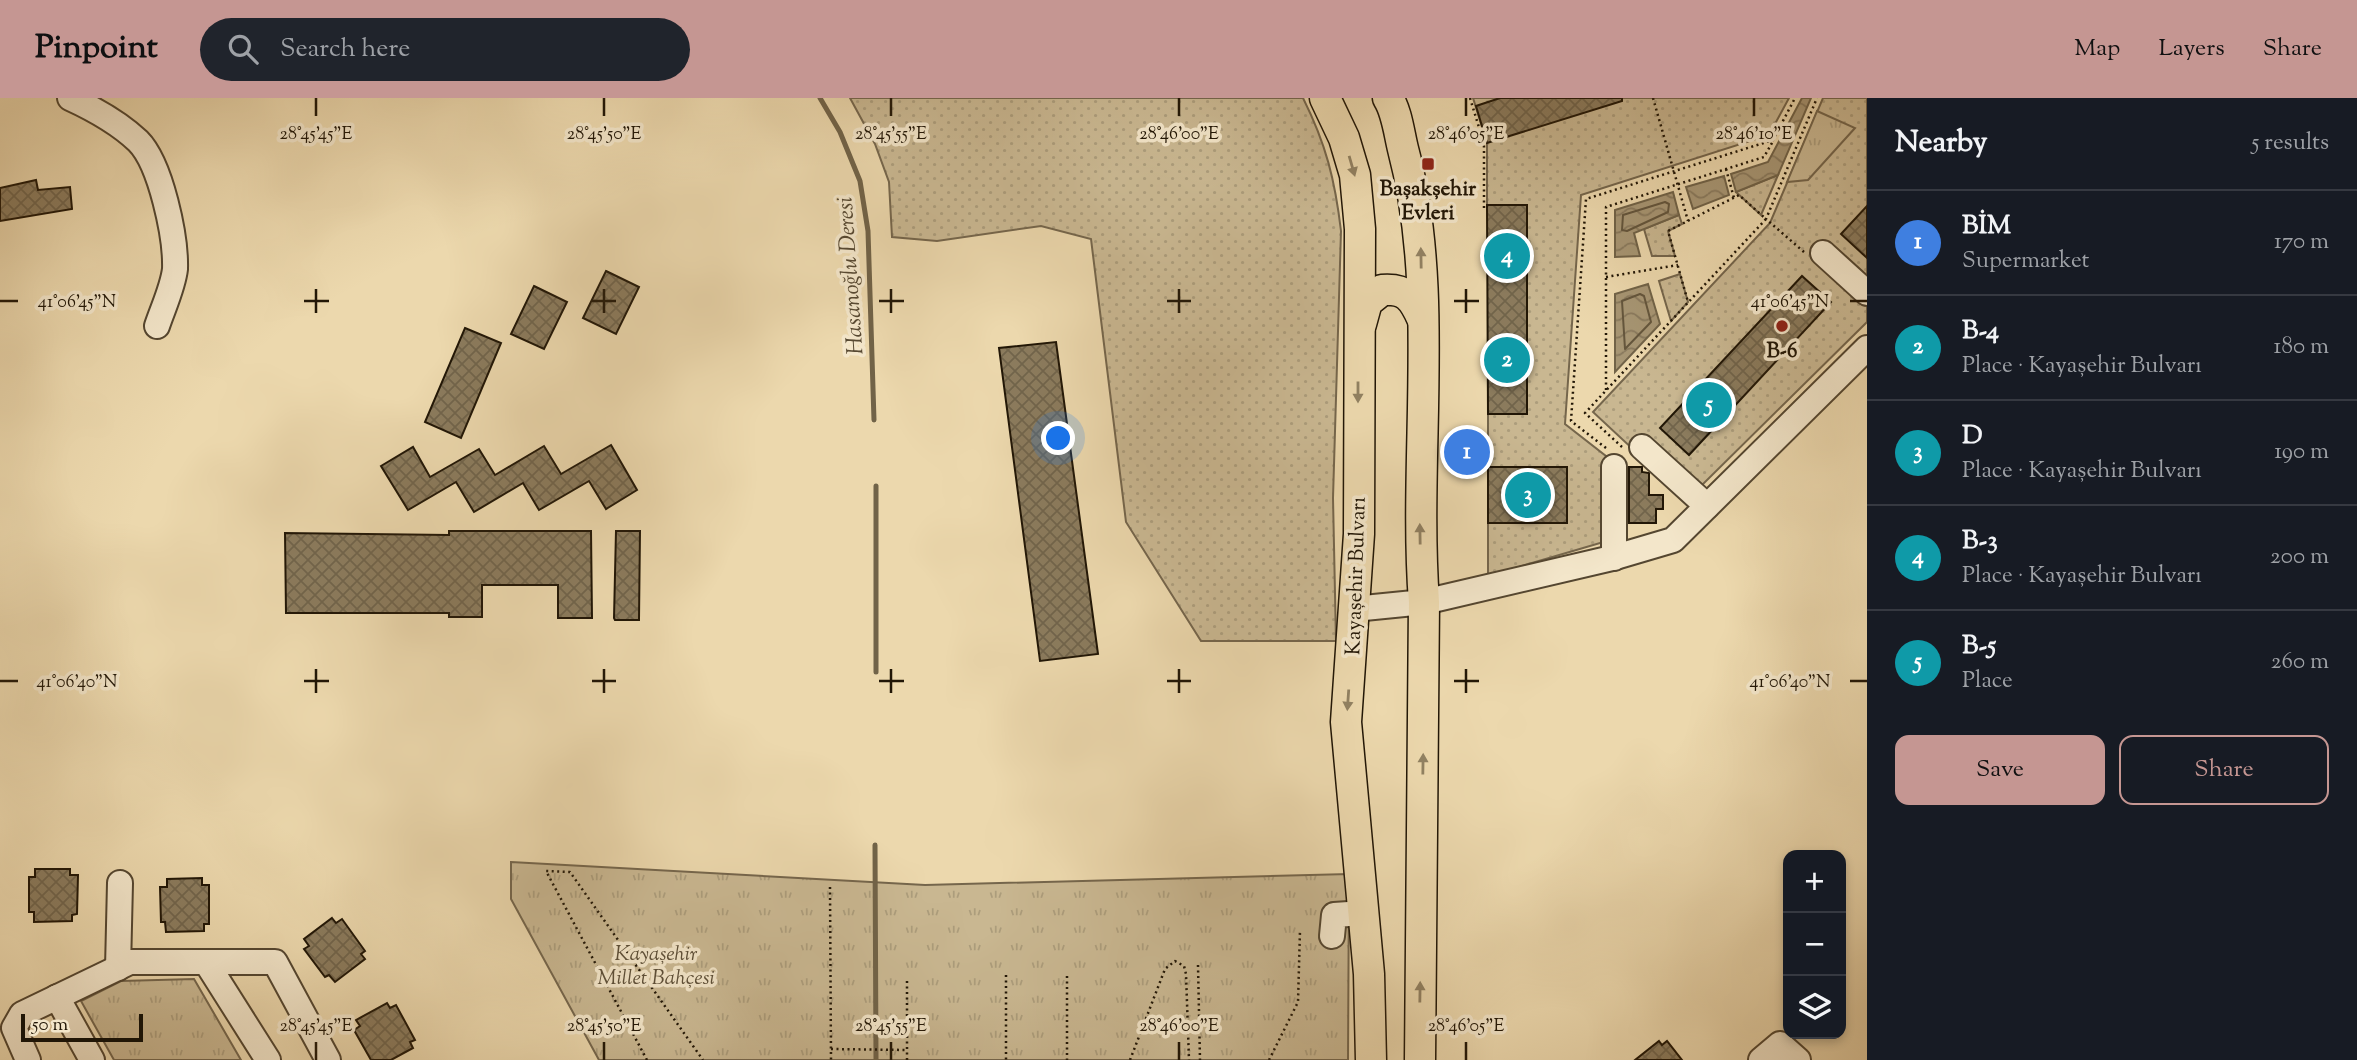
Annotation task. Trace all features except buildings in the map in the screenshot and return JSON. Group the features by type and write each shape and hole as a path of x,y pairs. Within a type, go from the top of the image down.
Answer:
{"main road":[{"name":"Kayaşehir Bulvarı","path":"1327,99 1344,138 1358,194 1362,257 1358,342 1359,534 1346,722 1364,913 1371,1060"},
{"path":"1391,99 1419,215 1422,318 1419,538 1424,602 1420,1060"},
{"path":"1358,342 1367,302 1382,290 1402,291 1414,299 1422,318"}],"street":[{"path":"70,98 92,108 141,143 157,176 174,243 175,271 158,326"},
{"path":"1814,253 1867,293"},
{"path":"1354,609 1424,602 1614,558 1673,540 1867,348"},
{"path":"1614,558 1623,454 1707,506"},
{"path":"118,968 120,883"},
{"path":"1332,936 1334,915 1364,913"},
{"path":"28,1060 16,1038 17,1020 22,1014 130,962 275,962 328,1060"},
{"path":"206,962 268,1060"},
{"path":"57,997 92,1060"},
{"path":"1761,1060 1780,1044 1798,1060"}],"path":[{"path":"1470,98 1484,144 1484,209"},
{"path":"1653,98 1688,221"},
{"path":"1606,390 1606,207 1764,157 1795,98"},
{"path":"1623,454 1585,413 1766,219 1817,98"},
{"path":"1623,454 1572,422 1586,199 1773,140"},
{"path":"1726,169 1734,198"},
{"path":"1688,302 1668,231 1739,195 1766,219 1814,253"},
{"path":"1606,277 1678,265"},
{"path":"647,1060 546,872 570,872 703,1060"},
{"path":"830,887 831,1060"},
{"path":"1269,1060 1298,1002 1300,930"},
{"path":"1130,1060 1165,969 1175,961 1184,966 1186,974 1189,1060"},
{"path":"1198,965 1200,1060"},
{"path":"1006,975 1006,1060"},
{"path":"1067,976 1067,1060"},
{"path":"906,981 907,1060"},
{"path":"831,1049 907,1050"}],"green space":[{"path":"850,98 1303,98 1318,131 1328,163 1341,231 1333,498 1336,641 1201,641 1126,522 1091,239 1041,226 937,241 892,237 889,182 875,144"},
{"path":"1473,98 1789,98 1769,135 1581,195 1565,424 1620,467 1607,541 1488,576 1488,523 1567,523 1567,467 1488,467 1488,414 1527,413 1527,206 1487,205 1487,143"},
{"path":"1823,98 1867,98 1867,322 1699,488 1637,453 1593,412 1770,223"},
{"path":"1817,111 1855,128 1808,180 1787,182"},
{"path":"1778,175 1761,215 1736,192"},
{"path":"1679,215 1682,224 1668,231 1675,256 1652,256 1644,229"},
{"path":"1680,274 1688,302 1671,321 1659,281"},
{"name":"Kayaşehir Millet Bahçesi","path":"511,862 925,885 1349,874 1348,1060 599,1060 511,899"},
{"path":"194,979 241,1060 114,1060 81,1001 121,981"}],"water":[{"path":"1802,98 1811,98 1778,175 1736,192 1731,174 1768,162"},
{"path":"1724,176 1729,195 1693,209 1686,187"},
{"path":"1673,192 1679,215 1634,233 1640,256 1615,257 1615,210"},
{"path":"1648,284 1660,324 1615,372 1615,294"}],"waterway":[{"name":"Hasanoğlu Deresi","path":"820,98 840,132 860,181 868,231 874,420"},
{"name":"Hasanoğlu Deresi","path":"876,486 876,672"},
{"name":"Hasanoğlu Deresi","path":"875,845 876,1060"}],"place":[{"name":"Başakşehir Evleri","path":"1428,164"},
{"name":"B-3","path":"1507,256"},
{"name":"B-6","path":"1782,326"},
{"name":"B-4","path":"1507,360"},
{"name":"B-5","path":"1709,405"},
{"name":"BİM","path":"1467,452"},
{"name":"D","path":"1528,495"}]}
